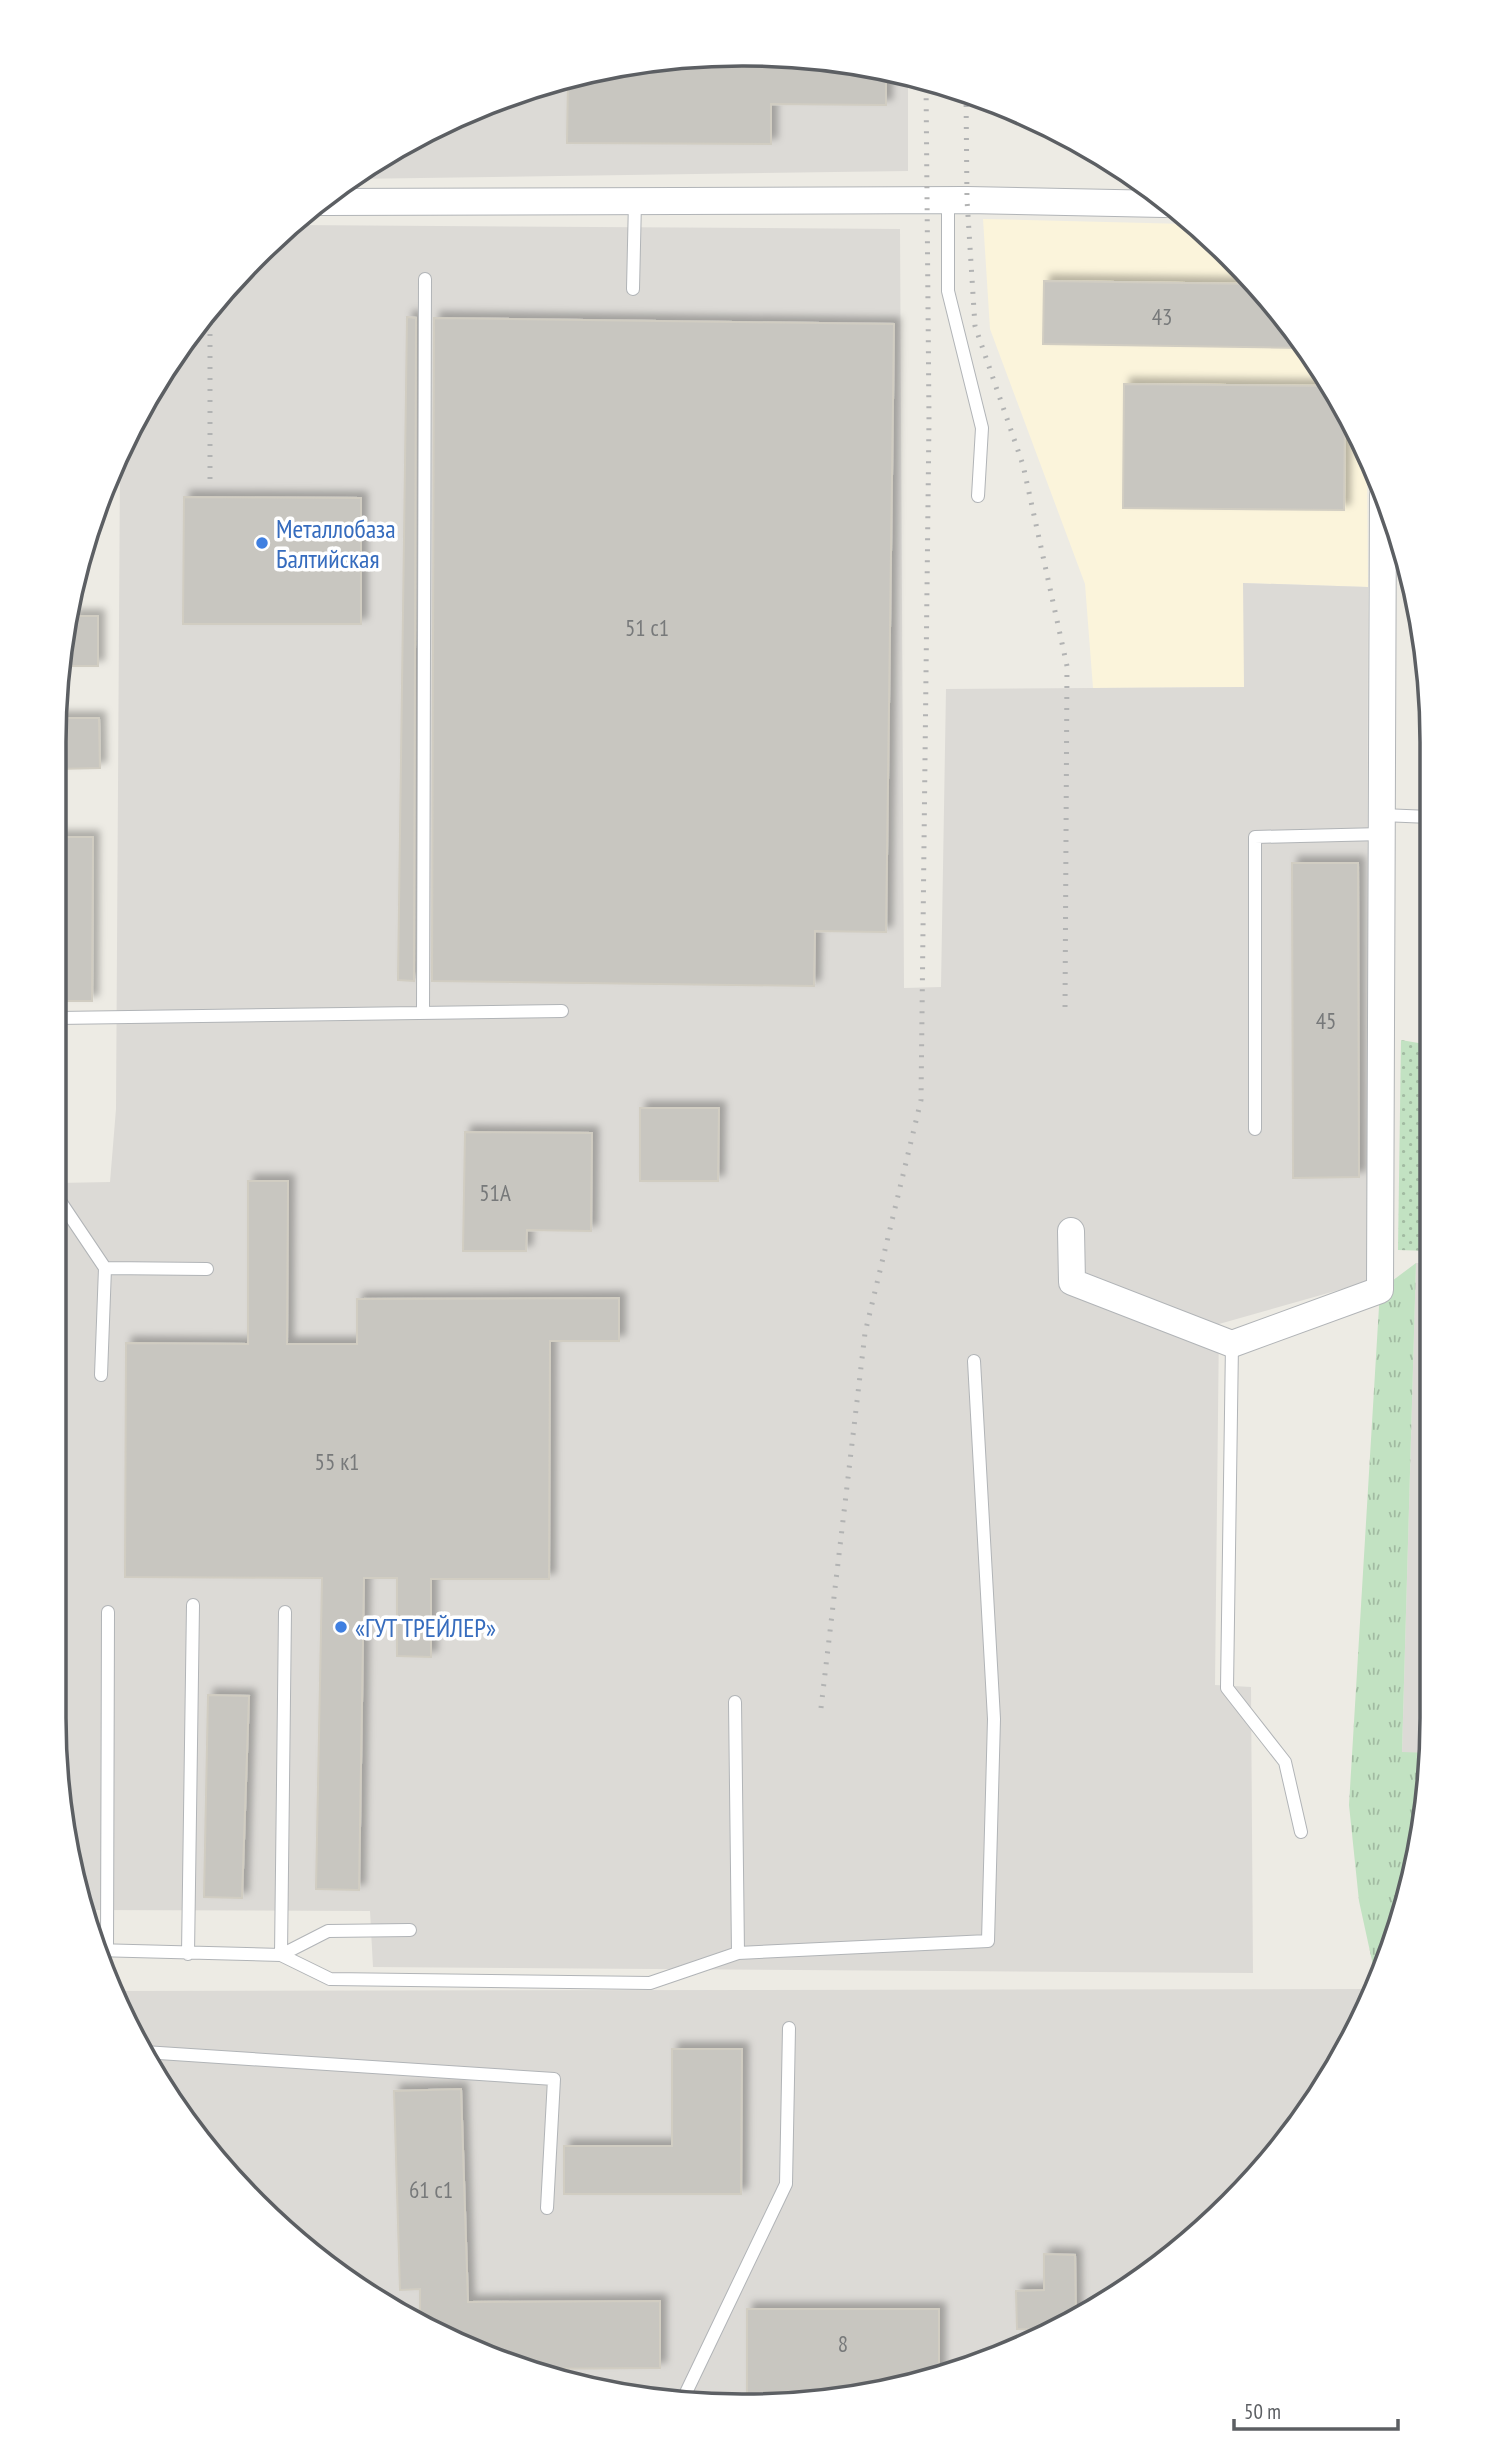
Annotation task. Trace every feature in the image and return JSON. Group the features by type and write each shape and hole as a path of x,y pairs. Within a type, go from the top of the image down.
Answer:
{"street":[{"path":"337,202 948,200 1152,204"},
{"path":"1071,1231 1072,1282 1232,1344 1380,1290 1383,523"}],"lane":[{"path":"948,200 948,291 982,428 978,496"},
{"path":"633,289 635,201"},
{"path":"424,1013 425,279"},
{"path":"1255,1129 1255,837 1420,819"},
{"path":"66,1018 562,1011"},
{"path":"66,1210 105,1268 101,1375"},
{"path":"105,1268 207,1269"},
{"path":"1232,1344 1227,1688 1285,1762 1301,1832"},
{"path":"108,1950 281,1955 330,1979 650,1983 738,1953 988,1941 994,1719 974,1360"},
{"path":"188,1954 193,1605"},
{"path":"101,1933 108,1612"},
{"path":"281,1955 285,1612"},
{"path":"734,1702 738,1953"},
{"path":"281,1955 328,1931 410,1930"},
{"path":"686,2392 786,2184 789,2028"},
{"path":"155,2053 554,2079 547,2208"}],"shaded area":[{"path":"743,66 831,72 908,87 908,171 371,179 444,136 526,102 611,79 655,72"},
{"path":"983,219 1177,224 1252,297 1280,331 1329,405 1350,444 1367,482 1368,587 1244,583 1245,687 1093,688 1085,584 990,329"},
{"path":"308,225 900,229 904,988 941,987 946,689 1244,687 1243,583 1368,587 1367,1282 1219,1324 1215,1685 1251,1687 1253,1973 373,1967 370,1911 95,1910 79,1850 72,1806 66,1718 66,1183 110,1182 116,1109 120,480 157,405 206,331 234,297"},
{"path":"1416,1263 1420,1263 1420,1718 1418,1753 1402,1753"},
{"path":"1363,1989 1329,2056 1305,2094 1252,2164 1189,2227 1119,2280 1042,2325 960,2359 875,2382 787,2393 743,2394 655,2389 611,2382 526,2359 444,2325 367,2280 297,2227 234,2164 181,2094 157,2056 124,1991"}],"green space":[{"path":"1401,1040 1420,1043 1420,1251 1398,1250"},
{"path":"1416,1263 1402,1752 1418,1753 1418,1762 1407,1850 1384,1935 1373,1964 1359,1901 1349,1805 1380,1290"}],"building":[{"path":"729,67 787,68 875,79 886,82 886,105 771,104 771,144 567,143 568,90 655,72"},
{"path":"1044,281 1239,284 1292,348 1043,344"},
{"path":"407,317 416,318 414,981 398,980"},
{"path":"434,318 894,324 886,932 815,931 814,986 432,981"},
{"path":"1124,384 1317,386 1345,434 1344,510 1123,508"},
{"path":"184,497 361,498 361,624 183,624"},
{"path":"78,616 98,616 98,666 71,666"},
{"path":"67,718 99,718 100,768 66,769"},
{"path":"66,837 93,837 92,1001 66,1001"},
{"path":"1292,863 1358,863 1359,1177 1293,1178"},
{"path":"640,1108 719,1108 718,1181 640,1181"},
{"path":"465,1132 592,1133 591,1231 527,1230 526,1251 463,1251"},
{"path":"248,1181 288,1181 287,1344 357,1344 357,1299 619,1298 619,1341 550,1341 549,1579 431,1579 431,1657 397,1656 397,1578 364,1578 359,1890 316,1889 322,1578 125,1577 126,1343 248,1344"},
{"path":"208,1695 249,1696 242,1898 204,1897"},
{"path":"672,2049 742,2049 741,2194 564,2194 564,2146 672,2146"},
{"path":"461,2089 468,2302 660,2301 660,2368 560,2369 484,2343 420,2312 420,2289 400,2290 394,2091"},
{"path":"1044,2254 1075,2255 1076,2307 1032,2329 1017,2329 1016,2291 1044,2290"},
{"path":"747,2309 939,2309 939,2365 875,2382 831,2389 747,2394"}],"railway":[{"path":"821,1708 865,1333 921,1100 929,419 926,92"},
{"path":"966,104 967,200 975,326 1023,465 1067,666 1065,1009"},
{"path":"210,326 210,480"}],"place":[{"name":"Металлобаза Балтийская","path":"262,543"},
{"name":"«ГУТ ТРЕЙЛЕР»","path":"341,1627"}]}
